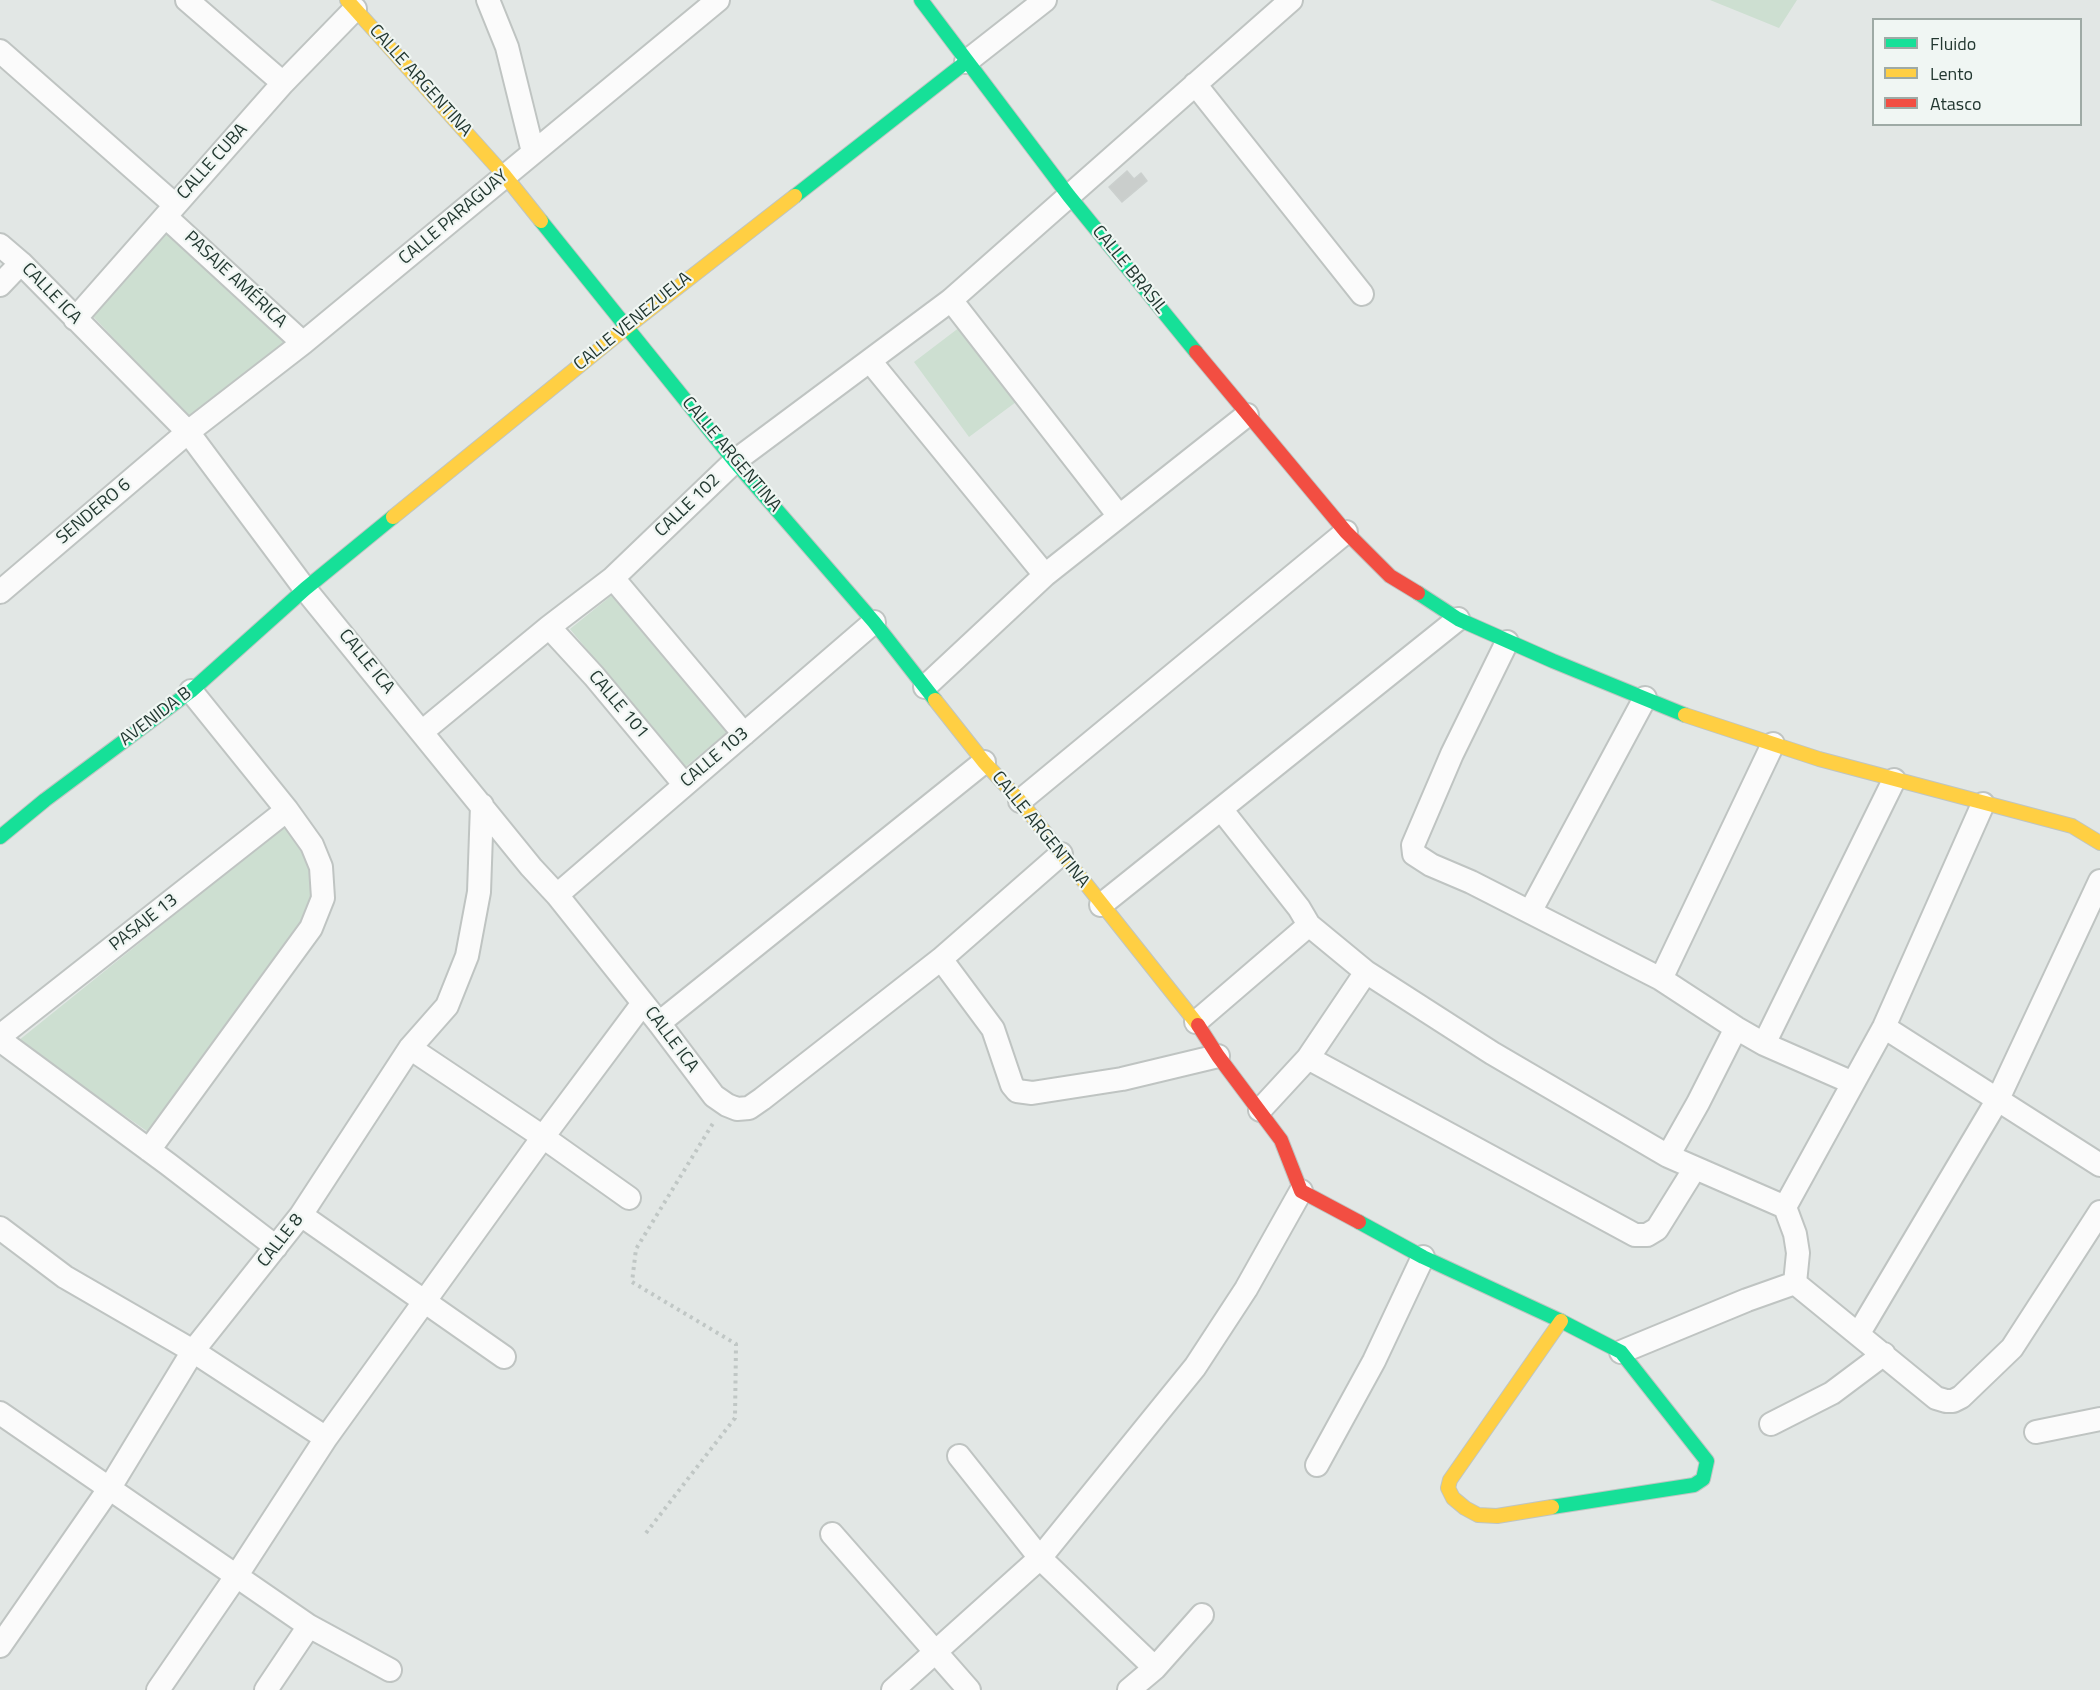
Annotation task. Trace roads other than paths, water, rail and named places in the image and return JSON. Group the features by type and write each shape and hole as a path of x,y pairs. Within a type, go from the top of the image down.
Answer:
{"street":[{"path":"187,0 283,82"},
{"path":"488,0 507,47 533,152"},
{"name":"CALLE PARAGUAY","path":"188,432 303,343 717,0"},
{"name":"CALLE BRASIL","path":"921,0 1069,196 1247,415 1346,532 1390,576 1458,620 1706,723 1894,780 2072,826 2100,843"},
{"path":"966,62 1045,0"},
{"name":"CALLE 102","path":"423,731 549,627 613,578 735,461 951,300 1291,0"},
{"name":"CALLE CUBA","path":"75,319 351,5"},
{"name":"CALLE ARGENTINA","path":"351,5 505,176 735,461 874,622 984,762 1020,801 1196,1022 1218,1056 1260,1110 1281,1140 1301,1191"},
{"name":"PASAJE AMÉRICA","path":"0,51 171,211 303,343"},
{"name":"CALLE VENEZUELA","path":"306,589 627,327 966,62"},
{"path":"1195,84 1362,294"},
{"name":"CALLE ICA","path":"0,245 21,263 188,432 306,589 531,867 557,895 719,1100 737,1109 749,1108 941,959"},
{"path":"0,285 21,263"},
{"path":"951,300 1119,516"},
{"path":"870,361 1045,575"},
{"path":"926,687 1045,575 1247,415"},
{"name":"SENDERO 6","path":"0,592 188,432"},
{"path":"1020,801 1346,532"},
{"path":"613,578 744,734"},
{"name":"AVENIDA B","path":"0,837 45,800 191,691 306,589"},
{"path":"1101,905 1458,620"},
{"name":"CALLE 103","path":"557,895 874,622"},
{"name":"CALLE 101","path":"549,627 594,676 684,784"},
{"path":"1507,642 1452,754 1413,845 1414,854 1661,979 1764,1044 1853,1083"},
{"path":"149,1150 311,928 323,898 321,867 312,844 191,691"},
{"path":"1530,912 1645,698"},
{"path":"1661,979 1773,744"},
{"path":"659,1023 984,762"},
{"path":"1764,1044 1894,780"},
{"path":"1785,1207 1884,1027 1983,804"},
{"name":"CALLE 8","path":"0,1646 109,1490 193,1351 301,1215 410,1048 447,1006 467,956 479,892 482,806"},
{"path":"1221,809 1299,908 1309,925 1366,972 1492,1053 1668,1156 1785,1207 1795,1234 1798,1253 1796,1283"},
{"name":"PASAJE 13","path":"0,1038 287,810"},
{"path":"1061,854 941,959 993,1029 1012,1085 1017,1091 1032,1093 1122,1079 1218,1056"},
{"path":"1859,1333 1998,1099 2100,881"},
{"path":"1196,1022 1309,925"},
{"path":"1260,1110 1308,1058 1366,972"},
{"path":"158,1690 237,1575 326,1438 543,1137 643,1003"},
{"path":"1884,1027 2100,1165"},
{"path":"1668,1156 1736,1028"},
{"path":"0,1038 276,1247"},
{"path":"410,1048 543,1137 628,1198"},
{"path":"1308,1058 1635,1235 1647,1235 1657,1229 1695,1168"},
{"path":"893,1690 1040,1558 1194,1367 1246,1289 1301,1191 1423,1257 1561,1321 1621,1352 1707,1461 1703,1479 1694,1485 1497,1516 1478,1515 1453,1498 1448,1488 1450,1480 1561,1321"},
{"path":"1796,1283 1936,1398 1953,1401 1961,1397 2012,1348 2100,1212"},
{"path":"301,1215 504,1357"},
{"path":"0,1228 65,1277 193,1351 326,1438"},
{"path":"1317,1465 1374,1361 1423,1257"},
{"path":"1621,1352 1747,1300 1796,1283"},
{"path":"1771,1424 1832,1392 1884,1354"},
{"path":"0,1413 309,1626 390,1670"},
{"path":"2036,1432 2100,1419"},
{"path":"959,1456 1040,1558 1155,1668"},
{"path":"832,1534 969,1690"},
{"path":"1129,1690 1155,1668 1202,1615"},
{"path":"266,1690 309,1626"}]}
